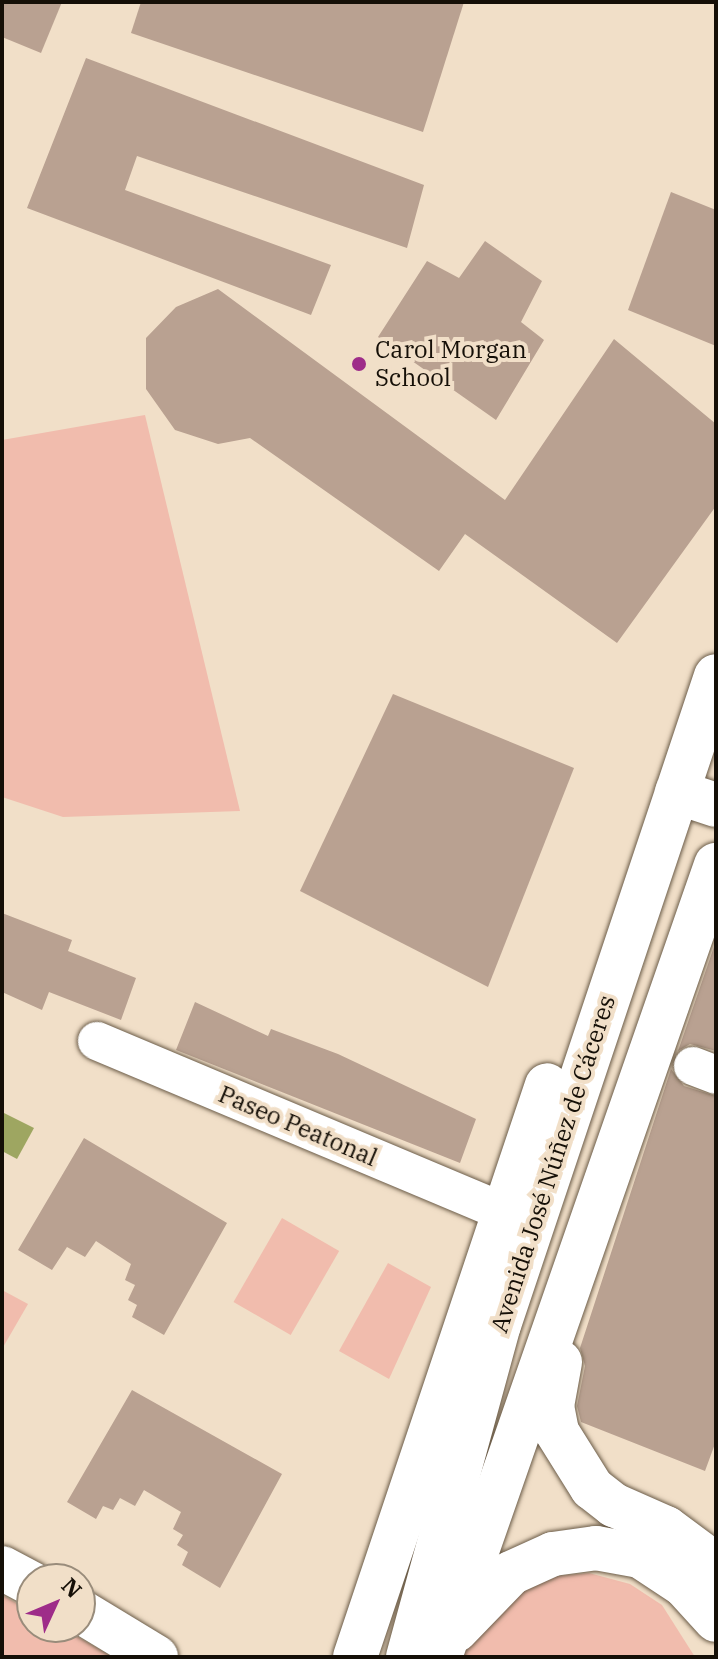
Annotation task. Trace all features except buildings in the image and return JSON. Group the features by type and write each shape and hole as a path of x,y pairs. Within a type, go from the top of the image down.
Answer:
{"main road":[{"name":"Avenida José Núñez de Cáceres","path":"430,1654 499,1325 689,800 716,676"},
{"path":"355,1657 421,1476 500,1210 598,957 689,800"},
{"path":"430,1654 600,1199 716,865"},
{"path":"600,1199 585,1291 553,1379 557,1432 592,1488 614,1505 666,1528 716,1565"},
{"path":"430,1654 511,1573 553,1554 596,1548 640,1556 684,1585 716,1620"},
{"path":"96,1620 156,1657"},
{"path":"96,1620 171,1657"}],"street":[{"name":"Paseo Peatonal","path":"97,1041 500,1210"}],"shaded area":[{"path":"145,415 240,811 63,817 2,797 2,440"},
{"path":"2,1112 34,1128 17,1159 2,1151"},
{"path":"282,1218 339,1251 291,1335 234,1302"},
{"path":"388,1263 431,1287 389,1379 339,1351"},
{"path":"2,1290 28,1304 2,1349"},
{"path":"589,1573 630,1584 662,1605 695,1657 462,1657 478,1624 509,1594 547,1577"},
{"path":"2,1595 16,1603 16,1643 88,1643 113,1657 2,1657"}],"place":[{"name":"Carol Morgan School","path":"359,364"}]}
